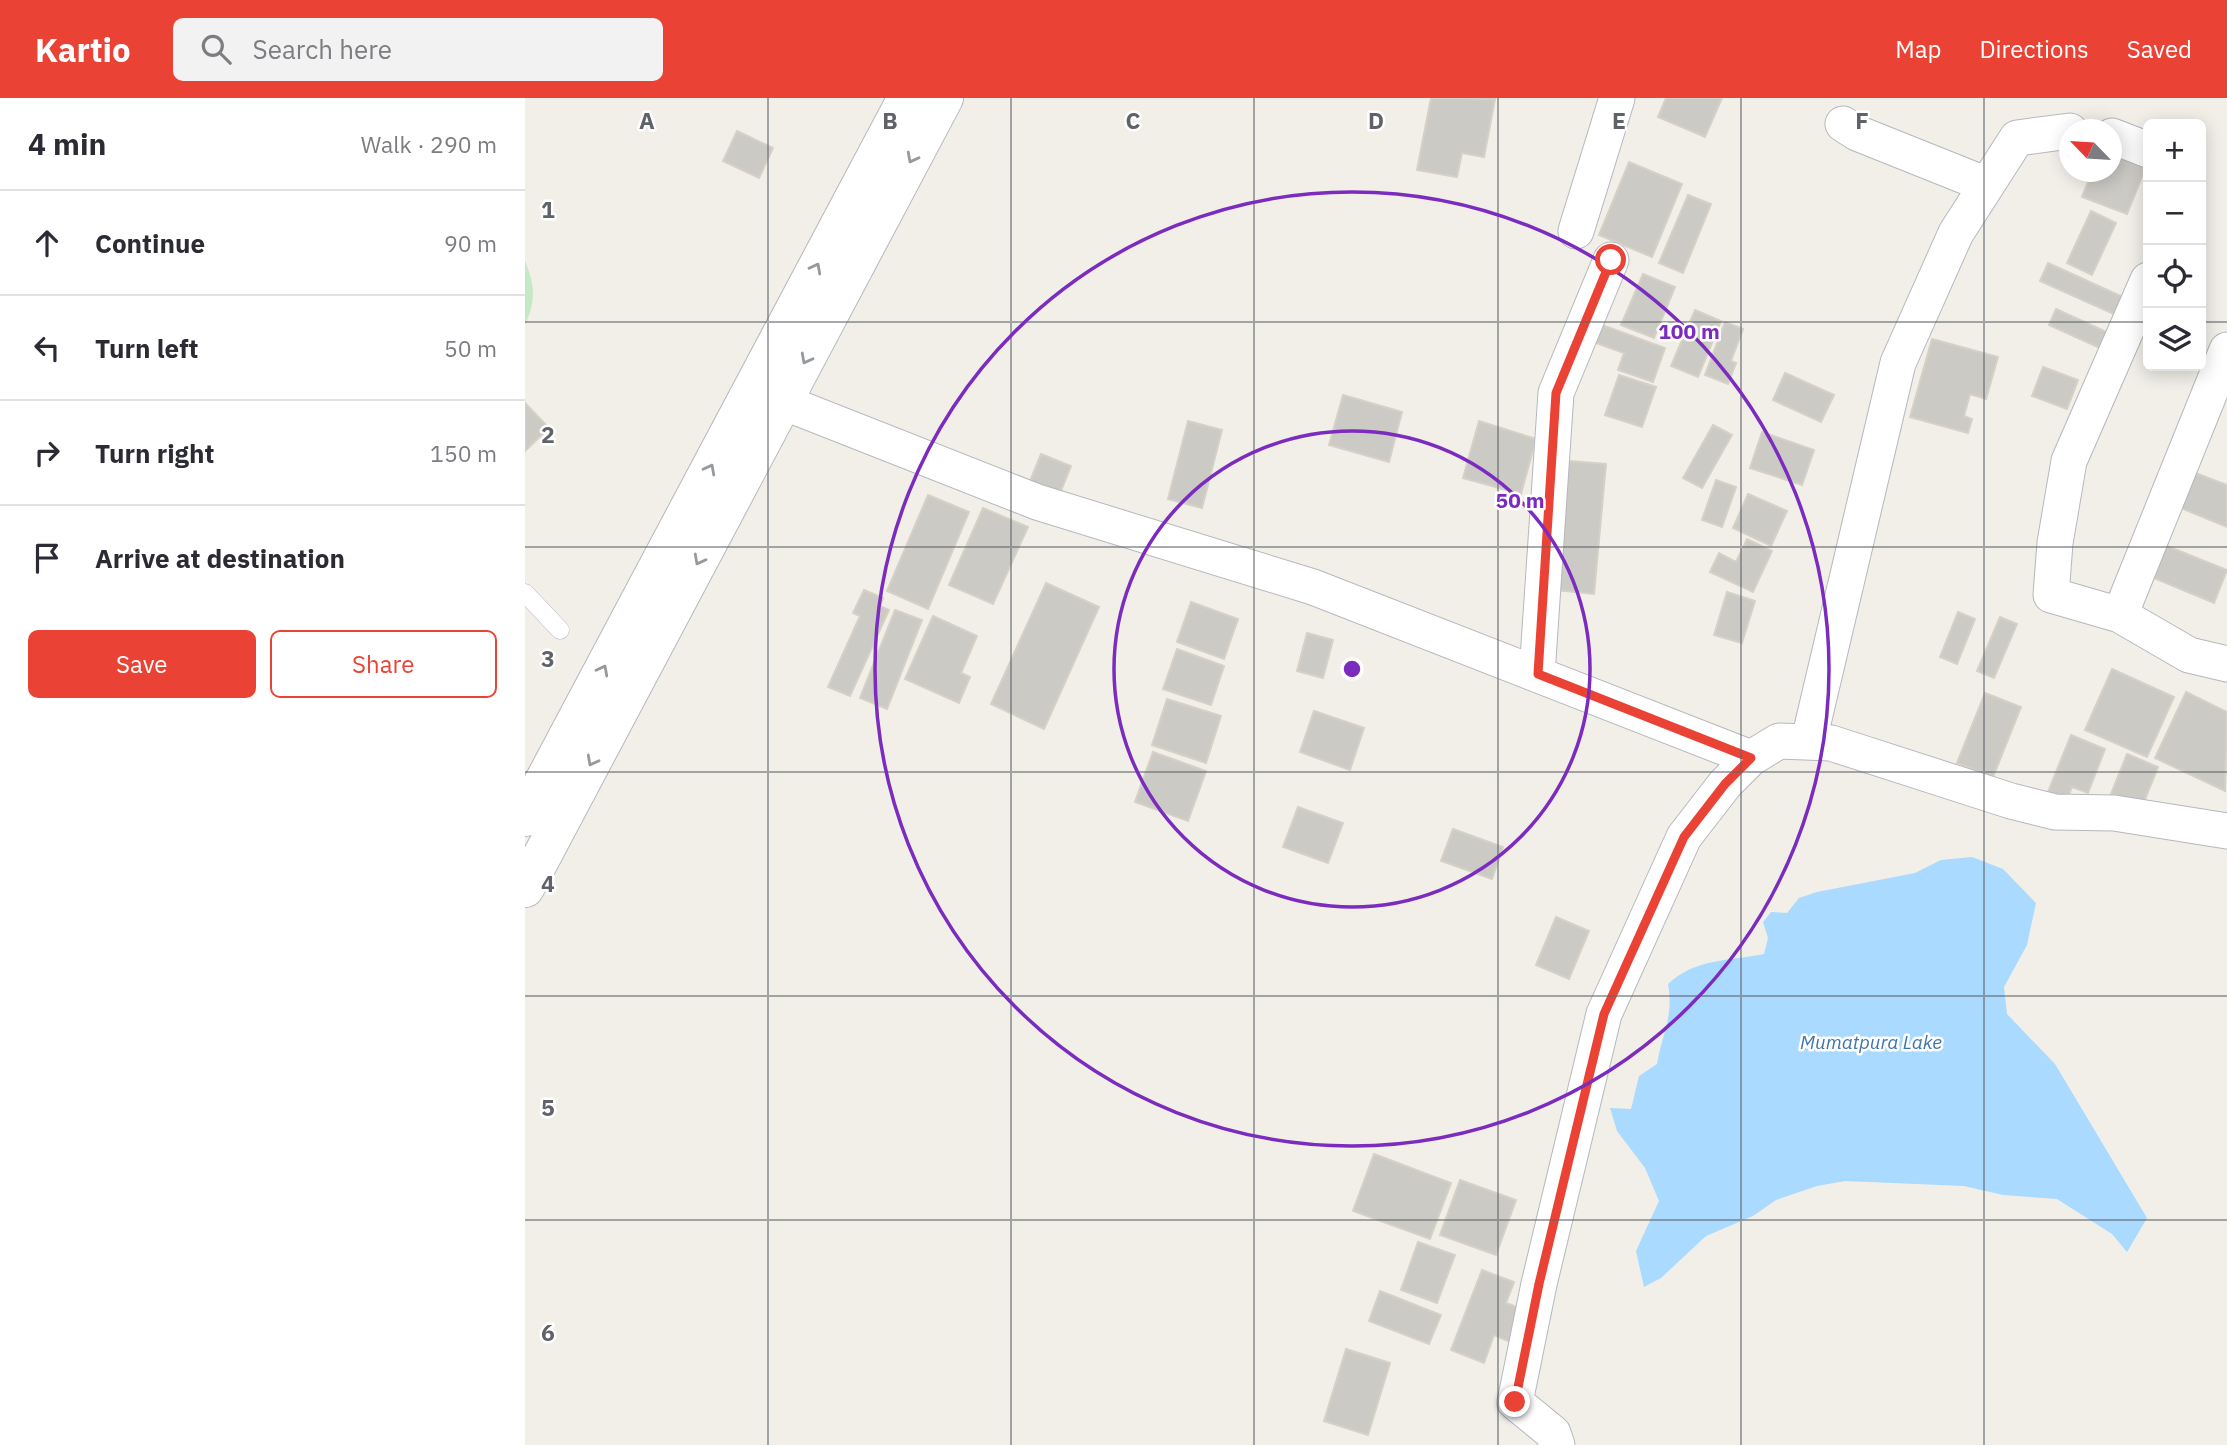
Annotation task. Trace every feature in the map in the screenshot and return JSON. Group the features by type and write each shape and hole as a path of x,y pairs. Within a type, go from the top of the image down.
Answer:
{"street":[{"path":"525,817 907,98"},
{"path":"525,888 944,98"},
{"path":"1576,231 1617,98"},
{"path":"1843,124 1857,133 1987,186"},
{"path":"1809,740 1898,363 1956,233 2017,138 2059,132"},
{"path":"2122,140 2143,148"},
{"path":"1538,674 1556,393 1611,260"},
{"path":"2143,291 2069,461 2055,543 2051,595 2120,615 2189,655 2227,664"},
{"path":"2120,615 2227,351"},
{"path":"783,402 1037,502 1313,587 1751,758"},
{"path":"1557,1445 1553,1433 1515,1402 1539,1284 1604,1014 1684,837 1725,784 1751,758 1779,741 1809,740 1831,743 2011,802 2056,812 2114,813 2227,831"}],"lane":[{"path":"525,593 560,630"}],"green space":[{"path":"525,261 533,293 525,325"}],"water":[{"name":"Mumatpura Lake","path":"1972,857 2003,869 2036,903 2027,945 2004,987 2007,1014 2055,1064 2147,1218 2127,1252 2112,1234 2057,1199 2003,1195 1964,1186 1845,1181 1817,1186 1776,1200 1753,1216 1706,1236 1661,1278 1644,1287 1636,1251 1659,1201 1645,1168 1617,1131 1610,1108 1631,1109 1639,1076 1657,1064 1670,1006 1668,984 1701,965 1764,954 1768,938 1763,922 1771,912 1787,913 1799,898 1915,873 1941,860"}],"building":[{"path":"1431,98 1495,99 1484,157 1462,153 1457,177 1417,170"},
{"path":"1666,98 1722,98 1705,137 1658,117"},
{"path":"737,131 773,148 759,178 723,161"},
{"path":"2122,154 2143,162 2143,174 2127,214 2082,197 2088,182 2122,182"},
{"path":"1629,162 1682,184 1652,257 1599,235"},
{"path":"1688,195 1711,204 1683,273 1659,263"},
{"path":"2091,211 2116,223 2092,275 2067,263"},
{"path":"2048,263 2125,298 2118,316 2040,281"},
{"path":"1643,274 1675,287 1654,338 1621,325"},
{"path":"2056,309 2111,334 2104,350 2049,325"},
{"path":"1695,310 1721,321 1698,377 1671,366"},
{"path":"1725,322 1743,329 1731,361 1736,363 1728,384 1705,375"},
{"path":"1602,325 1665,348 1653,382 1618,370 1624,353 1596,343"},
{"path":"1932,339 1998,357 1986,399 1970,394 1964,416 1972,419 1968,433 1910,417"},
{"path":"2043,367 2078,380 2067,409 2032,396"},
{"path":"1785,373 1834,395 1821,422 1773,400"},
{"path":"1619,375 1656,387 1642,427 1605,415"},
{"path":"1343,395 1402,412 1389,462 1329,445"},
{"path":"525,403 549,428 525,451"},
{"path":"1188,421 1222,430 1202,508 1168,499"},
{"path":"1479,421 1536,439 1521,494 1463,478"},
{"path":"1713,425 1732,435 1702,488 1683,478"},
{"path":"1762,432 1814,450 1802,485 1750,468"},
{"path":"1041,454 1071,466 1056,503 1026,491"},
{"path":"1569,461 1606,464 1594,594 1556,590"},
{"path":"2185,469 2227,485 2227,527 2171,504"},
{"path":"1716,480 1736,487 1722,527 1702,520"},
{"path":"1748,494 1787,511 1771,546 1733,528"},
{"path":"928,495 969,512 928,609 887,591"},
{"path":"983,508 1028,527 993,604 949,585"},
{"path":"1747,539 1772,551 1753,592 1710,572 1719,553 1736,562"},
{"path":"2162,544 2227,570 2214,603 2149,576"},
{"path":"1046,583 1099,607 1044,729 991,704"},
{"path":"864,590 883,598 880,606 889,610 850,696 828,687 860,616 853,613"},
{"path":"1727,592 1755,601 1742,643 1714,635"},
{"path":"1191,602 1238,619 1224,659 1177,642"},
{"path":"895,610 922,620 887,709 860,698"},
{"path":"1958,612 1975,619 1957,664 1940,657"},
{"path":"933,616 977,636 961,673 970,677 959,703 905,679"},
{"path":"2000,617 2017,624 1994,678 1977,671"},
{"path":"1307,633 1333,640 1323,678 1297,671"},
{"path":"1177,649 1224,666 1211,705 1163,689"},
{"path":"2112,669 2174,697 2147,757 2085,730"},
{"path":"2186,692 2227,712 2225,791 2155,758"},
{"path":"1985,693 2021,707 1993,777 1957,763"},
{"path":"1167,699 1221,716 1206,763 1152,745"},
{"path":"1314,711 1364,728 1350,770 1300,752"},
{"path":"2071,735 2105,749 2088,793 2072,787 2065,804 2046,797"},
{"path":"1153,752 1206,771 1188,821 1135,802"},
{"path":"2127,754 2158,767 2142,807 2111,794"},
{"path":"1298,807 1343,823 1328,863 1283,847"},
{"path":"1453,829 1503,847 1492,879 1441,861"},
{"path":"1556,917 1589,931 1569,979 1536,965"},
{"path":"1374,1154 1451,1183 1430,1239 1353,1211"},
{"path":"1460,1180 1516,1200 1496,1255 1440,1235"},
{"path":"1418,1242 1455,1255 1437,1303 1401,1290"},
{"path":"1482,1270 1514,1282 1506,1303 1522,1309 1510,1342 1494,1335 1484,1363 1451,1350"},
{"path":"1380,1291 1441,1315 1429,1344 1369,1321"},
{"path":"1346,1349 1390,1363 1368,1435 1324,1421"}],"route":[{"path":"1515,1402 1524,1348 1604,1014 1684,837 1725,784 1751,758 1538,674 1556,393 1611,260"}]}
